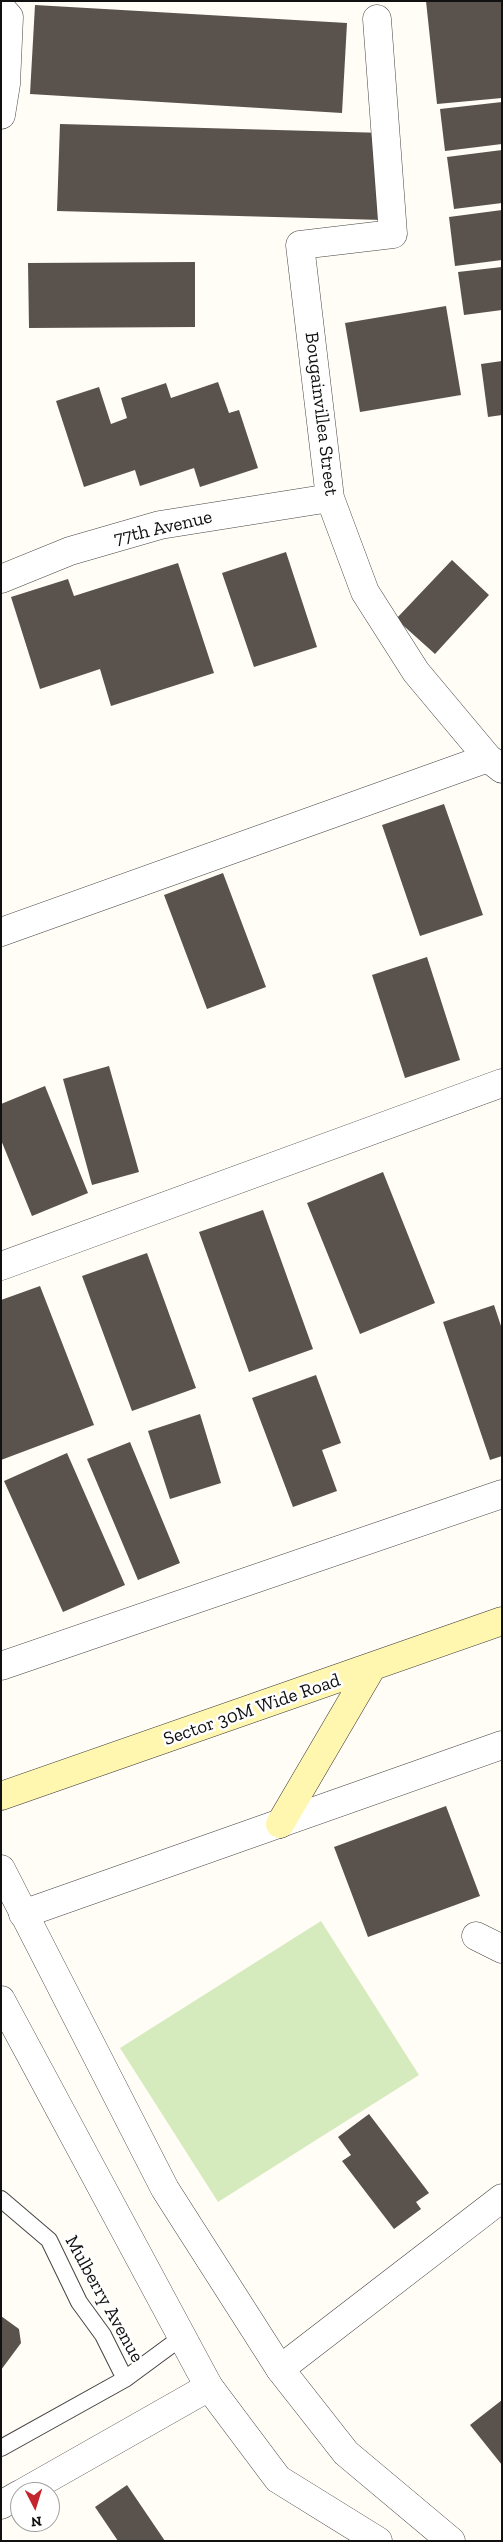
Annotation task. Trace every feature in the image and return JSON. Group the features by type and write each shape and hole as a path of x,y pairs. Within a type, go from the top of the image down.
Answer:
{"main road":[{"name":"Sector 30M Wide Road","path":"1,1796 502,1621"},
{"path":"280,1824 372,1667"}],"street":[{"path":"1,8 8,17 6,84 1,114"},
{"name":"Bougainvillea Street","path":"377,19 393,234 300,246 330,498 365,592 416,672 495,763"},
{"name":"77th Avenue","path":"1,579 70,550 160,525 330,498"},
{"path":"1,932 495,763"},
{"path":"1,1266 502,1083"},
{"path":"1,1666 502,1494"},
{"path":"23,1914 502,1745"},
{"path":"1,1869 165,2189 280,2368 346,2453 451,2541"},
{"path":"476,1936 502,1949"},
{"path":"1,2000 8,2031 209,2387 278,2479 378,2541"},
{"path":"280,2368 502,2198"},
{"path":"42,2482 209,2387"}],"lane":[{"name":"Mulberry Avenue","path":"1,2199 49,2240 79,2302 103,2335 125,2379"},
{"name":"Mulberry Avenue","path":"1,2448 125,2379 182,2337"}],"green space":[{"path":"321,1921 419,2075 218,2202 120,2048"}],"building":[{"path":"426,1 502,1 502,98 437,104"},
{"path":"35,5 347,23 342,113 30,94"},
{"path":"502,102 502,144 445,151 440,109"},
{"path":"60,124 385,133 383,220 57,211"},
{"path":"502,150 502,203 454,209 447,157"},
{"path":"502,210 502,260 455,266 449,217"},
{"path":"195,262 195,327 29,328 28,263"},
{"path":"502,267 502,310 464,315 458,272"},
{"path":"446,306 461,395 360,412 345,323"},
{"path":"502,361 502,415 488,417 481,364"},
{"path":"218,382 229,413 239,410 258,468 200,487 194,468 140,486 135,470 84,487 56,401 99,387 111,424 127,418 121,398 166,383 171,398"},
{"path":"286,552 317,647 254,667 222,573"},
{"path":"452,560 489,595 435,654 396,619"},
{"path":"178,563 214,673 111,706 100,669 40,689 11,597 68,579 74,596"},
{"path":"444,804 483,915 420,936 382,825"},
{"path":"223,873 266,987 207,1009 164,895"},
{"path":"427,957 460,1060 405,1078 372,975"},
{"path":"109,1066 139,1172 92,1185 63,1079"},
{"path":"45,1086 88,1193 32,1216 1,1140 1,1104"},
{"path":"383,1172 435,1303 360,1334 307,1203"},
{"path":"263,1210 313,1349 249,1372 199,1232"},
{"path":"147,1253 196,1388 132,1411 82,1276"},
{"path":"40,1286 94,1425 1,1460 1,1300"},
{"path":"494,1305 502,1329 502,1456 490,1460 443,1322"},
{"path":"316,1375 341,1443 322,1450 337,1491 293,1507 252,1398"},
{"path":"200,1414 221,1483 170,1499 148,1431"},
{"path":"130,1442 180,1563 138,1580 87,1459"},
{"path":"67,1453 125,1585 63,1612 4,1481"},
{"path":"446,1806 480,1896 368,1937 334,1847"},
{"path":"369,2114 429,2193 416,2202 421,2209 394,2229 342,2161 351,2155 338,2137"},
{"path":"1,2316 19,2329 21,2343 1,2370"},
{"path":"502,2400 502,2465 470,2425"},
{"path":"127,2485 165,2541 118,2541 95,2507"}]}
